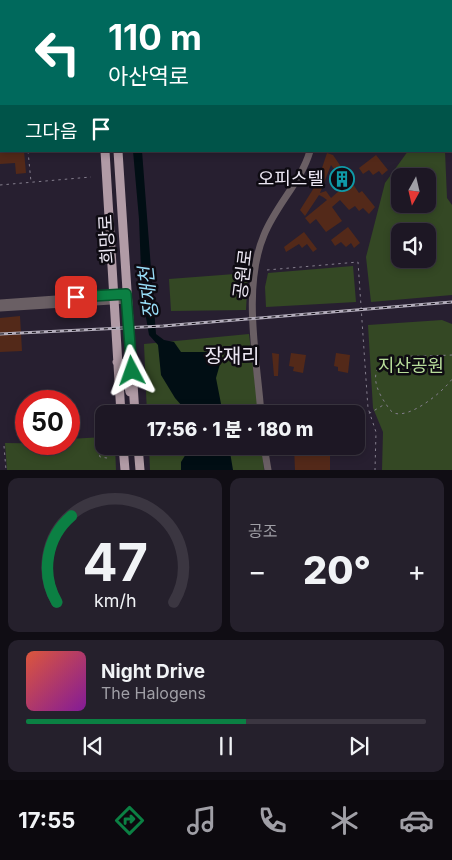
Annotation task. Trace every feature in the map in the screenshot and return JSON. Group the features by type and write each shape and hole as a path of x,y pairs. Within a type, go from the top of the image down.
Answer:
{"main road":[{"name":"희망로","path":"105,152 120,405"},
{"name":"희망로","path":"118,152 135,405"},
{"path":"117,362 124,364 133,405"},
{"path":"124,455 125,470"},
{"path":"139,455 140,470"}],"street":[{"name":"공원로","path":"261,405 255,340 253,284 255,270 264,235 306,168 310,152"},
{"path":"2,309 127,297"},
{"path":"0,298 18,300 114,298"},
{"path":"0,303 18,300"},
{"path":"266,455 268,470"}],"path":[{"path":"28,152 31,183"},
{"path":"0,185 91,177"},
{"path":"267,270 358,262 367,394 376,432 375,470"},
{"path":"452,355 388,360 379,370 375,384 377,392 394,413 408,411 440,394 452,379"},
{"path":"365,414 386,404"},
{"path":"4,446 6,470"}],"green space":[{"path":"407,152 445,152 447,198 452,205 452,295 371,302 366,257 385,183 391,175 391,213 436,213 436,168 396,168"},
{"path":"353,266 356,302 266,307 265,287 268,273"},
{"path":"248,273 246,310 171,311 169,279"},
{"name":"지산공원","path":"442,320 452,324 452,470 382,470 383,432 373,408 368,325"},
{"path":"249,334 258,405 147,405 144,344"},
{"path":"80,438 95,438 95,455 115,455 116,470 7,470 5,443 15,443 15,455 80,455"},
{"path":"149,455 263,455 264,470 150,470"}],"water":[{"name":"장재천","path":"133,152 142,152 156,334 164,340 174,342 181,352 212,352 220,364 216,378 221,405 181,405 175,398 161,375 158,345 149,335 142,294 139,219"},
{"path":"185,455 230,455 233,470 181,470 181,462"}],"building":[{"path":"0,152 24,152 26,173 16,174 15,163 0,164"},
{"path":"327,153 333,155 359,193 362,191 375,207 369,214 363,208 359,211 355,206 349,210 340,200 332,207 342,221 326,232 316,219 310,224 305,218 327,200 319,195 305,216 300,210 317,183","holes":["331,165 338,174 333,181 340,190 331,198 326,191 320,193"]},
{"path":"376,155 388,170 382,175 379,171 373,175 369,170 363,174 359,168"},
{"path":"348,227 360,243 354,248 351,243 346,247 341,242 335,246 331,240"},
{"path":"304,232 317,249 313,252 307,244 302,248 299,244 286,252 284,247"},
{"path":"20,316 22,351 0,352 0,318"},
{"path":"272,353 279,354 278,376 274,376"},
{"path":"291,353 306,355 303,373 293,371 294,367 289,366"},
{"path":"336,353 350,355 348,373 338,371 338,367 334,366"},
{"path":"294,455 330,455 330,470 295,470"}],"railway":[{"path":"0,334 163,326 452,302"}],"place":[{"name":"오피스텔","path":"342,179"}],"district":[{"name":"장재리","path":"232,356"}],"route":[{"path":"76,297 126,294 132,371"}]}
